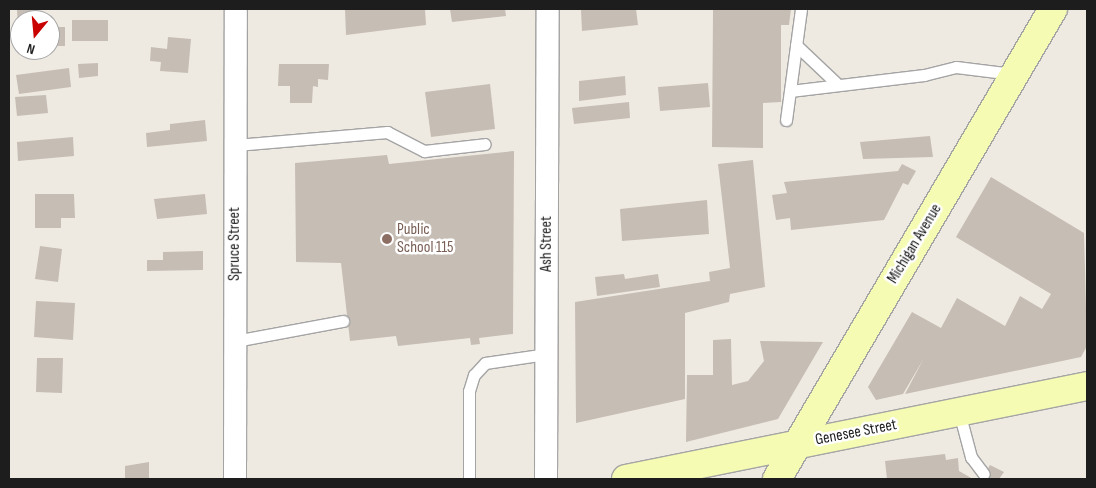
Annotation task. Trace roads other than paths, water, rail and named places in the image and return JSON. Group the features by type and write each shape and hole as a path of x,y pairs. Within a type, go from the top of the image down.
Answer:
{"street":[{"name":"Spruce Street","path":"235,479 236,9"},
{"name":"Ash Street","path":"546,479 548,9"},
{"name":"Michigan Avenue","path":"776,479 1053,9"},
{"name":"Genesee Street","path":"626,479 1087,386"}],"lane":[{"path":"786,120 801,9"},
{"path":"796,45 836,83"},
{"path":"790,91 836,83 924,75 956,67 1015,74"},
{"path":"236,145 387,132 424,151 485,144"},
{"path":"235,341 343,321"},
{"path":"469,479 469,391 474,375 485,364 547,354"},
{"path":"959,412 971,457 984,474"}],"place":[{"name":"Public School 115","path":"387,239"}]}
